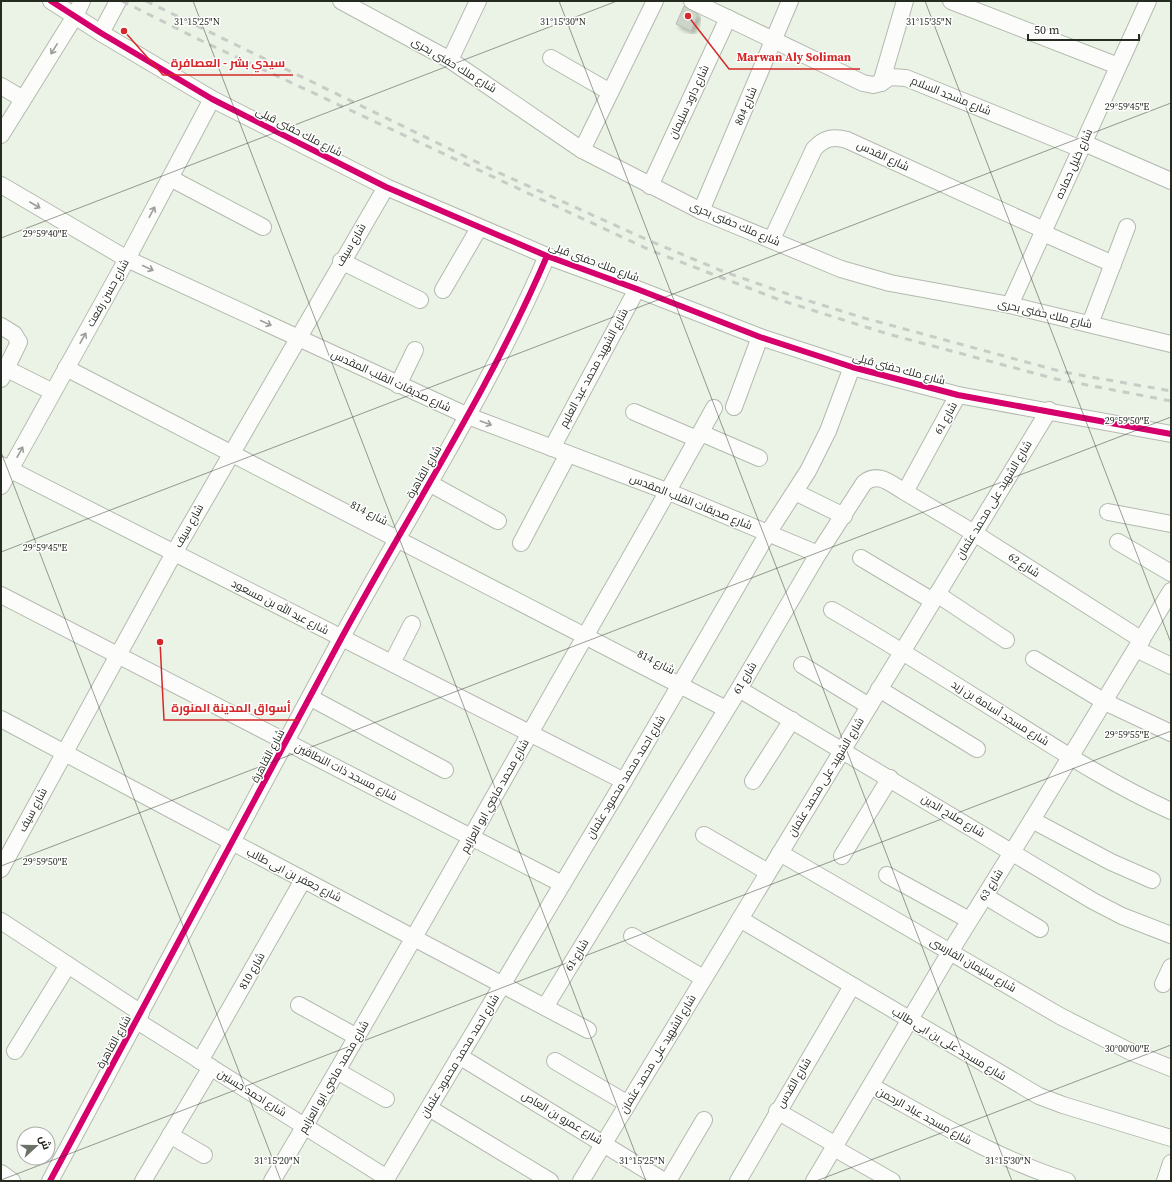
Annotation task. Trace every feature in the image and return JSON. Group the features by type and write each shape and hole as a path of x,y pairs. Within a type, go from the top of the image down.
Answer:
{"street":[{"name":"شارع ملك حفنى قبلى","path":"51,1 101,33 212,99 386,187 478,228 547,256 760,337 852,367 958,395 1049,410 1171,434"},
{"path":"1,135 75,16 82,1"},
{"path":"101,33 118,1"},
{"name":"شارع ملك حفنى بحرى","path":"341,1 450,60 582,150 701,211 772,239 841,269 890,283 1010,305 1171,344"},
{"path":"450,60 478,1"},
{"path":"582,150 655,1"},
{"name":"شارع 804","path":"701,211 790,1"},
{"path":"881,83 904,1"},
{"path":"951,1 1118,66"},
{"name":"شارع خليل حماده","path":"1010,305 1148,1"},
{"name":"شارع مسجد السلام","path":"694,2 863,83 873,85 881,83 890,77 906,78 1171,181"},
{"name":"شارع داود سليمان","path":"650,186 728,18"},
{"path":"552,58 610,92"},
{"path":"1,86 23,99"},
{"name":"شارع حسن رفعت","path":"1,486 6,468 53,392 127,259 212,99"},
{"name":"شارع القدس","path":"772,239 814,149 820,142 829,138 838,137 848,140 1113,264"},
{"path":"170,178 263,227"},
{"name":"شارع صديقات القلب المقدس","path":"1,185 127,259 398,385 468,416 669,492 818,554"},
{"name":"شارع سيف","path":"1,869 63,753 230,453 341,261 386,187"},
{"path":"1090,324 1127,227"},
{"path":"443,290 478,228"},
{"name":"شارع القاهرة","path":"50,1181 342,638 468,416 520,320 547,256"},
{"path":"341,261 420,300"},
{"name":"شارع الشهيد محمد عبد العليم","path":"552,448 637,289"},
{"path":"1,326 14,334 19,342 4,374 53,392"},
{"path":"734,407 760,337"},
{"path":"398,385 415,350"},
{"name":"شارع احمد محمد محمود عثمان","path":"386,1180 680,686 768,533 818,453 828,431 852,367"},
{"name":"شارع 814","path":"66,368 726,709"},
{"name":"شارع 61","path":"545,1008 739,689 818,554 864,483 868,479 880,477 904,492 958,395"},
{"name":"شارع محمد ماضي ابو العزايم","path":"272,1181 415,938 585,636 669,492 714,408"},
{"name":"شارع الشهيد على محمد عثمان","path":"581,1181 1049,410"},
{"path":"634,412 759,458"},
{"path":"521,543 568,454"},
{"name":"شارع عبد الله بن مسعود","path":"6,468 624,780"},
{"path":"429,483 498,521"},
{"path":"795,492 844,516"},
{"name":"شارع 62","path":"904,492 974,533 1171,666"},
{"path":"1108,512 1171,524"},
{"path":"1118,542 1171,573"},
{"path":"861,558 935,598 1006,640"},
{"name":"شارع 63","path":"814,1181 969,920 1139,645 1166,612 1171,591"},
{"name":"شارع مسجد ذات النطاقين","path":"1,595 562,884"},
{"name":"شارع مسجد أسامة بن زيد","path":"832,610 902,651 1070,757 1136,796 1171,811"},
{"path":"392,663 412,624"},
{"path":"1034,659 1105,702 1171,733"},
{"path":"802,666 869,706"},
{"name":"شارع صلاح الدين","path":"739,689 1012,851 1093,901 1122,916 1171,935"},
{"path":"879,689 977,749"},
{"path":"311,698 445,770"},
{"name":"شارع جعفر بن ابى طالب","path":"1,719 232,844 415,938 588,1030"},
{"path":"753,781 792,720"},
{"path":"842,856 890,778"},
{"path":"1032,820 1111,862 1152,880"},
{"path":"704,835 768,872"},
{"name":"شارع سليمان الفارسى","path":"780,853 1060,1016 1131,1052 1171,1068"},
{"path":"887,875 969,920"},
{"name":"شارع 810","path":"143,1181 170,1135 205,1064 303,880"},
{"path":"985,896 1040,929"},
{"name":"شارع مسجد على بن ابى طالب","path":"740,919 1039,1096 1063,1105 1171,1138"},
{"name":"شارع احمد حسنين","path":"1,921 68,965 205,1064 386,1180"},
{"path":"632,936 704,978"},
{"path":"16,1051 68,965"},
{"path":"1163,984 1171,967"},
{"name":"شارع القدس","path":"738,1181 777,1111 852,986"},
{"path":"299,1005 357,1037"},
{"name":"شارع عمرو بن العاص","path":"459,1056 663,1180"},
{"path":"554,1061 628,1104"},
{"path":"338,1071 386,1099"},
{"name":"شارع مسجد عباد الرحمن","path":"871,1086 977,1145 1015,1162 1067,1181"},
{"path":"429,1108 550,1181"},
{"path":"777,1111 892,1181"},
{"path":"663,1180 704,1120"},
{"path":"170,1135 204,1155"},
{"path":"1165,1181 1171,1163"},
{"path":"1,1173 12,1181"}],"building":[{"path":"684,6 698,14 691,31 676,24"}],"railway":[{"path":"122,1 202,41 652,251 780,300 888,334 1056,379 1171,401"},
{"path":"146,1 495,171 650,241 722,271 796,297 864,318 1063,372 1171,391"}],"cycle path":[{"path":"51,1 101,33 212,99 386,187 547,256 760,337 852,367 958,395 1171,434"},
{"path":"50,1181 342,637 501,354 547,256"}],"place":[{"name":"Marwan Aly Soliman","path":"688,16"},
{"name":"سيدي بشر - العصافرة","path":"124,31"},
{"name":"أسواق المدينة المنورة","path":"160,642"}]}
